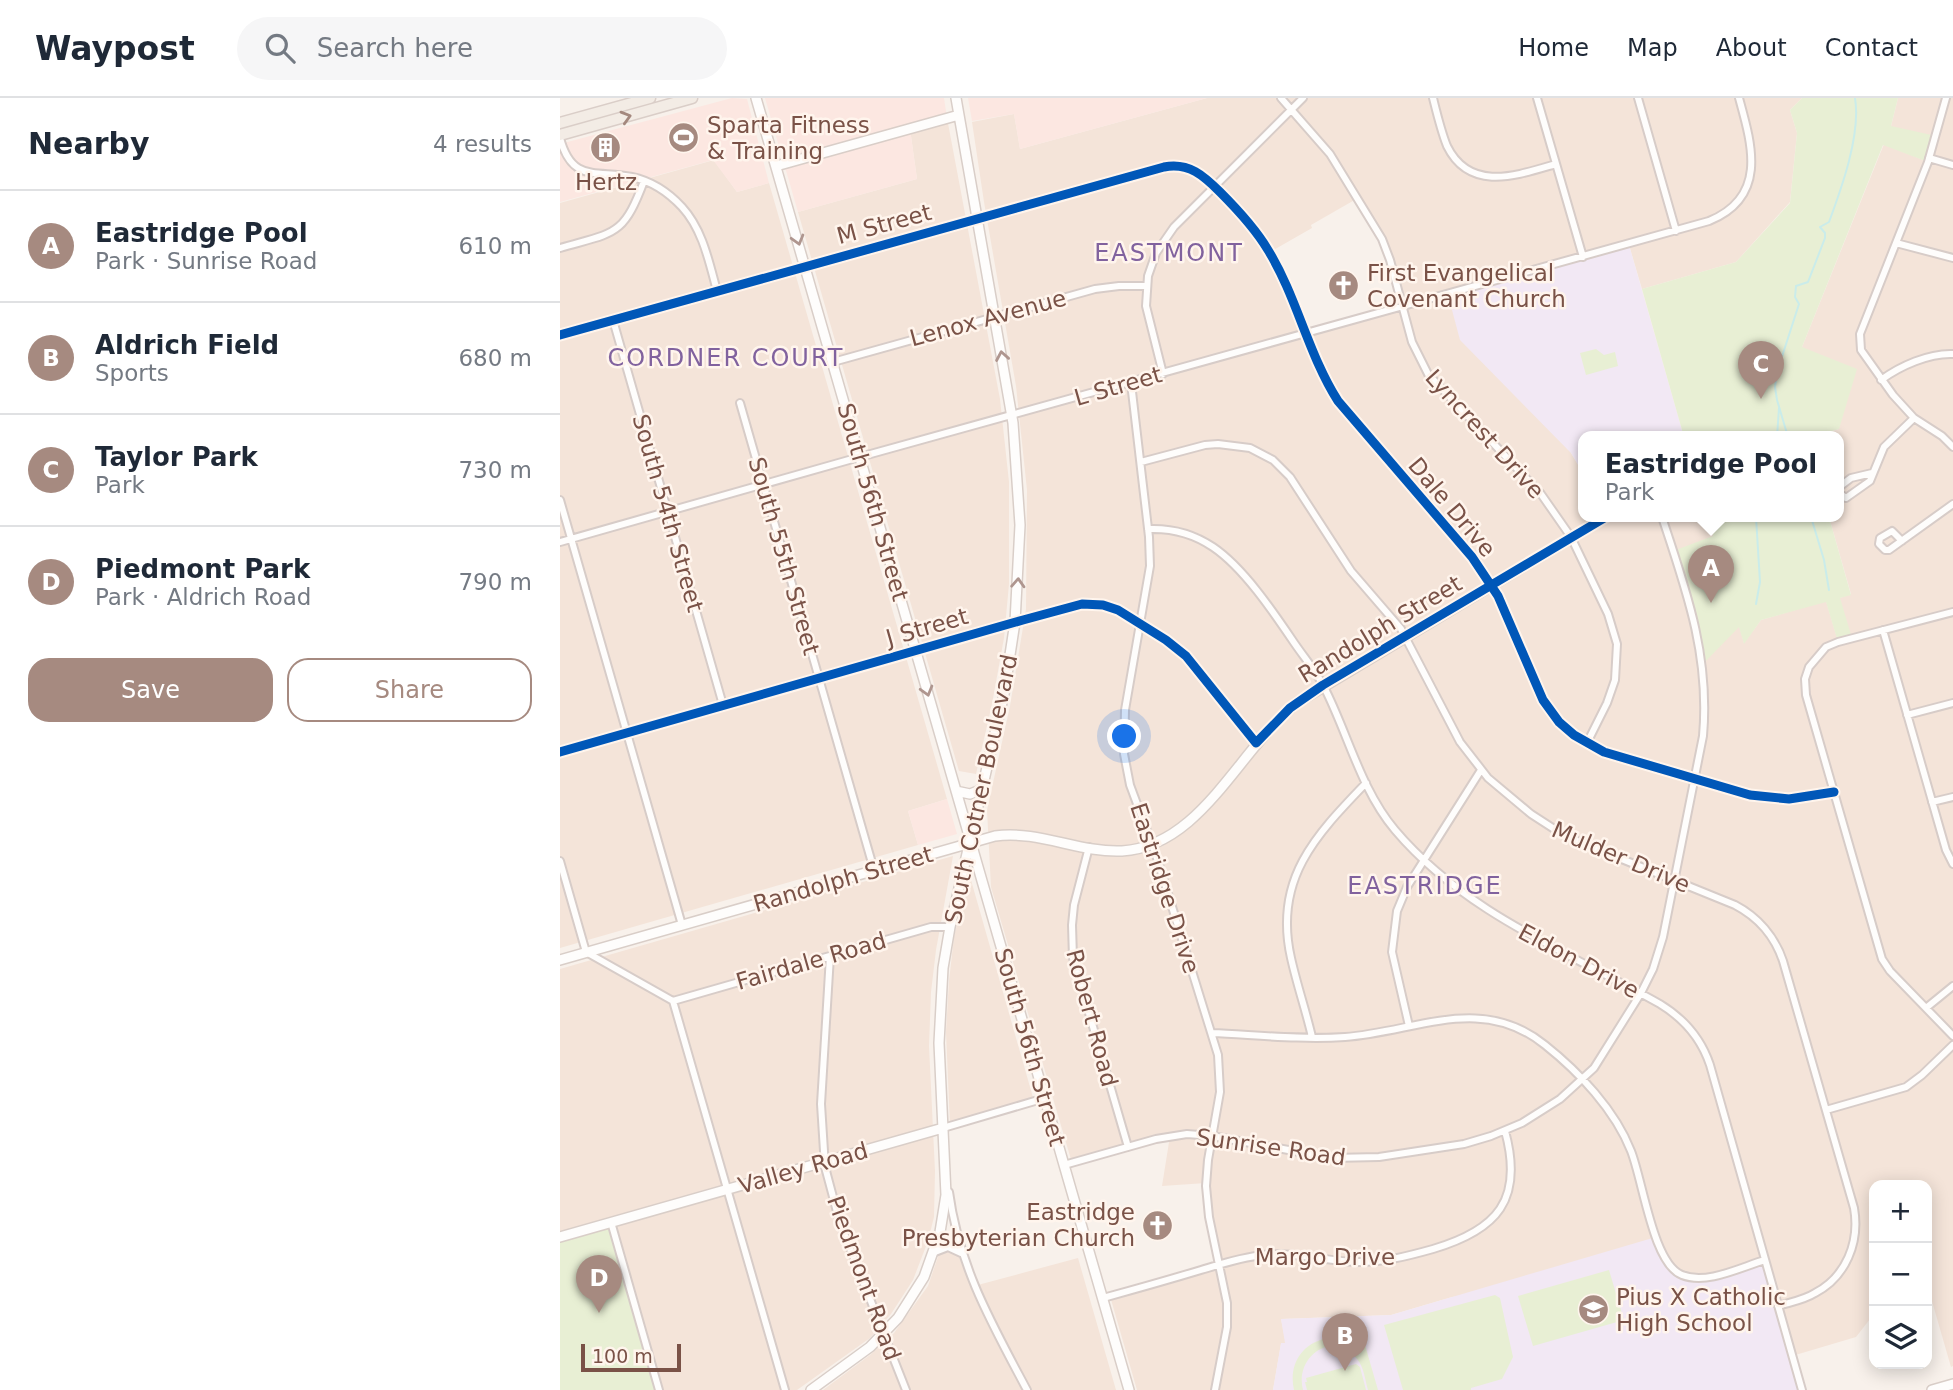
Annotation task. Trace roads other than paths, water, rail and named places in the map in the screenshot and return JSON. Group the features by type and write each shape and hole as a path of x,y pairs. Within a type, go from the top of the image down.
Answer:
{"main road":[{"path":"560,123 650,98"},
{"path":"560,137 692,98"},
{"name":"South 56th Street","path":"757,98 1129,1390"},
{"name":"South Cotner Boulevard","path":"811,1390 884,1335 915,1294 934,1252 944,1214 939,1028 943,968 1004,694 1016,622 1020,525 1012,415 956,98"},
{"path":"776,166 959,115"},
{"name":"Randolph Street","path":"560,960 995,836 1024,834 1089,847 1124,850 1152,844 1174,835 1195,818 1256,743 1290,708 1323,685 1597,522"},
{"path":"956,791 967,794 983,789"},
{"name":"Valley Road","path":"561,1235 943,1128"},
{"path":"1932,1390 1953,1384"}],"street":[{"name":"Lyncrest Drive","path":"1281,98 1338,164 1382,239 1415,349 1428,374 1524,475 1571,537 1611,620 1617,651 1616,673 1611,694 1587,743"},
{"path":"1163,374 1147,312 1146,286 1151,264 1162,242 1303,98"},
{"path":"1433,98 1447,145 1455,158 1470,170 1488,177 1504,177 1556,164"},
{"path":"1537,98 1583,257"},
{"path":"1638,98 1676,231"},
{"name":"L Street","path":"560,542 1676,231 1720,216 1734,205 1746,186 1752,165 1752,149 1739,98"},
{"path":"1946,98 1929,158 1861,328 1861,350 1881,380 1914,418 1942,436 1953,447"},
{"path":"560,137 565,154 577,168 589,173 644,181 673,198 693,222 704,244 717,291"},
{"path":"1929,158 1953,165"},
{"name":"M Street","path":"560,335 1170,166 1197,172 1214,187"},
{"path":"560,248 607,234 621,226 634,207 644,181"},
{"name":"Dale Drive","path":"1214,187 1251,224 1267,247 1338,401 1465,547 1500,598 1543,700 1559,722 1587,743 1610,754 1741,793 1769,798 1798,798 1834,792"},
{"path":"1896,243 1953,258"},
{"name":"Lenox Avenue","path":"833,362 1094,289 1146,286"},
{"name":"South 54th Street","path":"613,320 723,705"},
{"path":"1881,380 1899,369 1950,353 1953,360"},
{"name":"Eastridge Drive","path":"1131,383 1150,566 1125,710 1123,747 1130,785 1152,844 1218,1055 1220,1085 1207,1170 1207,1202 1226,1294 1227,1319 1216,1390"},
{"name":"South 55th Street","path":"740,403 874,870"},
{"path":"1844,498 1852,496 1870,481 1884,447 1914,418"},
{"name":"Mulder Drive","path":"1141,462 1218,443 1250,449 1273,460 1290,477 1351,571 1406,636 1460,743 1481,770 1522,808 1556,831 1739,907 1756,919 1774,940 1783,961 1854,1208 1856,1224 1854,1242 1843,1267 1828,1285 1809,1296 1778,1306"},
{"path":"1844,483 1851,478 1872,473"},
{"path":"560,500 682,925"},
{"path":"1902,541 1953,504"},
{"name":"Sunrise Road","path":"1064,1165 1170,1136 1212,1136 1323,1157 1351,1159 1464,1144 1505,1131 1560,1099 1582,1080 1603,1054 1641,993 1659,953 1703,736 1703,661 1693,612 1664,522"},
{"name":"Eldon Drive","path":"1148,529 1188,534 1219,551 1271,609 1323,685 1366,783 1390,824 1424,859 1455,886 1499,917 1641,993 1682,1020 1705,1053 1802,1390"},
{"name":"J Street","path":"560,752 1073,606 1093,604 1118,610 1141,623 1185,656 1256,743"},
{"path":"1953,612 1826,647 1815,657 1806,675 1805,691 1882,959 1890,971 1953,1036"},
{"path":"1883,630 1946,850 1953,864"},
{"path":"1907,715 1953,703"},
{"path":"1409,1026 1394,966 1392,938 1397,911 1424,859 1481,770"},
{"path":"1312,1037 1289,950 1288,918 1291,894 1301,864 1317,836 1366,783"},
{"path":"1932,802 1953,797"},
{"name":"Robert Road","path":"1089,847 1074,905 1073,958 1128,1147"},
{"path":"560,861 586,952 673,1001 785,1390"},
{"name":"Fairdale Road","path":"673,1001 931,927 950,927"},
{"name":"Piedmont Road","path":"830,956 821,1094 825,1161 840,1223 906,1390"},
{"path":"1926,1008 1953,986"},
{"path":"1212,1033 1360,1036 1461,1017 1497,1020 1522,1030 1541,1041 1582,1080 1606,1106 1624,1134 1635,1162 1661,1252 1672,1270 1684,1276 1702,1278 1765,1260"},
{"path":"1826,1110 1906,1087 1953,1045"},
{"name":"Valley Road","path":"943,1128 1045,1098"},
{"name":"Margo Drive","path":"1103,1298 1252,1256 1277,1254 1352,1262 1384,1261 1466,1239 1486,1225 1505,1198 1511,1166 1505,1131"},
{"path":"945,1182 961,1253 980,1301 1027,1390"},
{"path":"611,1222 659,1390"},
{"path":"934,1252 948,1247 961,1253"}],"waterway":[{"path":"1786,431 1777,400 1777,372 1799,304 1795,297 1796,286 1808,282 1825,238 1820,227 1829,222 1845,177 1853,144 1855,98"},
{"path":"1777,431 1779,408"},
{"path":"1756,522 1760,582 1756,604"},
{"path":"1813,522 1824,560 1829,590"}],"place":[{"name":"Sparta Fitness & Training","path":"684,138"},
{"name":"Hertz","path":"606,148"},
{"name":"First Evangelical Covenant Church","path":"1344,286"},
{"name":"Taylor Park","path":"1761,399"},
{"name":"Eastridge Pool","path":"1711,603"},
{"name":"Eastridge Presbyterian Church","path":"1158,1225"},
{"name":"Pius X Catholic High School","path":"1593,1310"},
{"name":"Piedmont Park","path":"599,1313"},
{"name":"Aldrich Field","path":"1345,1371"}],"district":[{"name":"EASTMONT","path":"1169,253"},
{"name":"CORDNER COURT","path":"726,358"},
{"name":"EASTRIDGE","path":"1425,886"}]}
